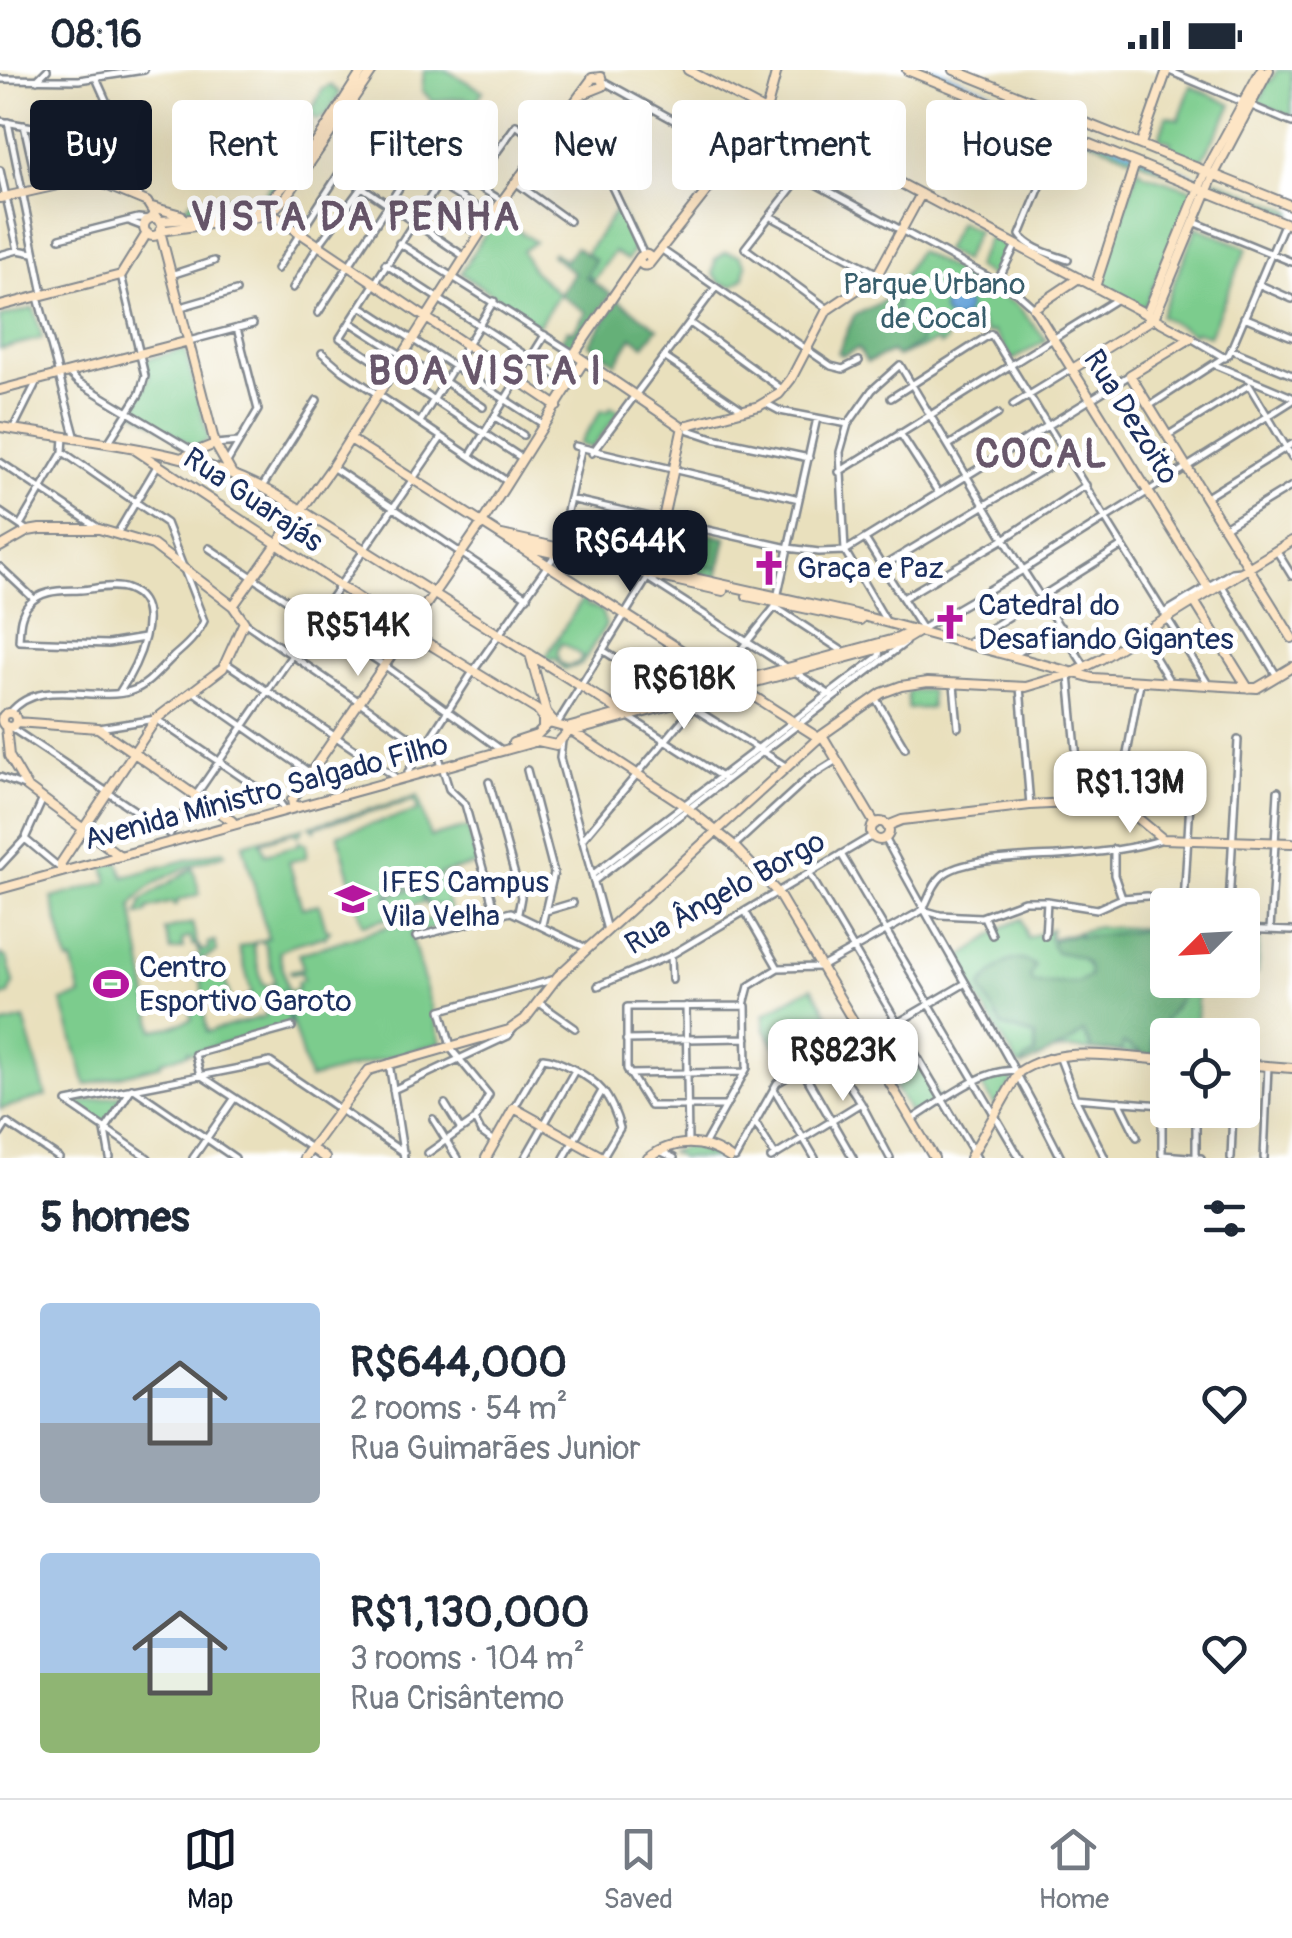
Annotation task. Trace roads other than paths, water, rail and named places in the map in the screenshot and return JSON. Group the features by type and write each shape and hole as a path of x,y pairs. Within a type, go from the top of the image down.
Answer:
{"street":[{"path":"38,80 46,70"},
{"path":"0,78 96,78 144,70"},
{"path":"0,306 120,275 155,227 246,210 268,202 281,190 363,70"},
{"path":"352,100 372,70"},
{"path":"688,70 746,100"},
{"path":"769,100 777,70"},
{"path":"907,70 1135,162 1292,206"},
{"path":"954,70 1141,144 1288,224 1270,253 1232,350 1149,406"},
{"path":"1141,144 1167,70 1292,123"},
{"path":"1150,316 1206,182 1261,70"},
{"path":"1247,104 1270,70"},
{"path":"96,78 106,100"},
{"path":"576,100 598,79 672,122"},
{"path":"30,126 4,122 24,193 41,296 64,373 76,439"},
{"path":"24,125 30,153"},
{"path":"498,150 518,126"},
{"path":"60,238 128,221 173,230 268,214 281,202 333,128"},
{"path":"1095,287 1135,162"},
{"path":"0,170 3,198 18,250"},
{"path":"233,606 332,467 518,178"},
{"path":"277,269 333,182"},
{"path":"515,182 569,222"},
{"path":"1013,405 1150,316 1194,222 1206,182"},
{"path":"906,186 1225,358"},
{"path":"3,198 38,190"},
{"path":"119,190 152,206 196,217"},
{"path":"138,190 171,274 217,448 228,468"},
{"path":"293,288 358,190"},
{"path":"365,190 466,257"},
{"path":"318,314 397,190"},
{"path":"433,190 340,338 523,458"},
{"path":"448,190 491,216"},
{"path":"484,190 502,201"},
{"path":"613,190 645,260"},
{"path":"574,354 629,273 661,251 703,190"},
{"path":"790,190 744,248 828,308"},
{"name":"Rua Dezoito","path":"826,190 1016,292 1034,308 1209,589"},
{"path":"1038,190 1020,235 1022,241 1068,260"},
{"path":"685,428 765,404 783,390 828,308 878,274 921,194"},
{"path":"425,201 480,235"},
{"path":"280,220 281,202"},
{"path":"152,206 155,227"},
{"path":"246,210 280,220 557,406"},
{"path":"770,216 878,274"},
{"path":"254,218 280,220"},
{"path":"1194,222 1292,262"},
{"path":"399,243 685,428 713,438 809,458"},
{"path":"997,282 1016,245"},
{"path":"0,255 18,250 33,254"},
{"path":"661,251 836,369 859,361"},
{"path":"171,274 214,261"},
{"path":"386,264 571,384"},
{"path":"108,443 140,393 145,376 120,275"},
{"path":"1034,308 1079,278"},
{"path":"1258,284 1292,299"},
{"path":"592,453 716,286"},
{"path":"180,308 236,291"},
{"path":"839,472 1118,299"},
{"path":"420,423 494,301"},
{"path":"361,306 545,425"},
{"path":"1244,317 1292,337"},
{"path":"350,322 431,374"},
{"path":"690,323 783,390"},
{"path":"0,390 253,324"},
{"path":"228,468 258,410 237,328"},
{"path":"891,398 991,334 1210,686"},
{"path":"470,456 545,335"},
{"path":"570,499 788,548 845,551 1191,338"},
{"path":"1232,350 1292,374"},
{"path":"322,353 508,482"},
{"path":"664,357 743,410"},
{"path":"8,719 98,728 156,719 290,807 482,523 584,361"},
{"path":"1215,365 1292,399"},
{"path":"887,624 845,551 840,443 872,390 900,366 1086,668"},
{"path":"64,373 195,453"},
{"path":"1130,376 1292,638"},
{"path":"13,429 38,380"},
{"path":"444,381 483,406"},
{"path":"1250,383 1292,457"},
{"path":"1168,436 1250,383"},
{"path":"563,739 626,715 880,648 916,632 1023,570 1292,399"},
{"path":"262,487 317,400"},
{"path":"765,404 780,411 848,424"},
{"path":"949,444 998,414"},
{"path":"495,416 523,435"},
{"path":"582,840 777,602 816,418"},
{"path":"0,427 130,446 228,468 724,778"},
{"path":"558,725 651,573 685,428"},
{"path":"900,434 938,492"},
{"path":"0,547 24,528 63,452 64,437"},
{"path":"8,719 172,837 441,438"},
{"path":"350,439 482,523 537,553 549,566 821,736 875,824 886,826 902,820 1030,806 1118,803 1163,839"},
{"path":"183,458 206,448 239,442"},
{"name":"Rua Guarajás","path":"130,446 408,630 539,706"},
{"path":"1205,498 1289,446"},
{"path":"408,774 558,549 578,448 799,500"},
{"path":"27,787 8,756 8,719 22,702 59,692 119,694 142,686 191,641 203,624 204,614 166,523 63,452"},
{"path":"118,532 164,453"},
{"path":"883,566 1067,456"},
{"path":"0,462 99,529"},
{"path":"332,467 527,596"},
{"path":"903,598 1086,486"},
{"path":"1223,528 1292,486"},
{"path":"0,512 24,528 99,529 154,545 233,606 244,622 425,746 443,765 449,789 465,804 496,916"},
{"path":"502,535 651,573 887,624 1070,674 1140,683 1252,688 1292,667"},
{"path":"865,539 903,598 916,632"},
{"path":"1166,615 1292,539"},
{"path":"393,1090 508,1036 556,979 607,930 821,736 875,698 914,683 1020,687 1086,668 1292,539"},
{"path":"964,644 1122,546"},
{"path":"208,548 502,748"},
{"path":"537,553 558,549"},
{"path":"1276,550 1292,576"},
{"path":"0,566 34,599"},
{"path":"651,573 832,696"},
{"path":"1222,584 1277,676"},
{"path":"119,694 140,658 144,638 144,604 125,588 58,590 34,599 20,618 19,641 108,644 144,638"},
{"path":"1194,601 1252,688"},
{"path":"777,602 844,652"},
{"path":"25,839 61,870 156,719 226,663 244,622"},
{"path":"1010,657 1062,627"},
{"path":"791,670 916,632"},
{"path":"593,878 916,632"},
{"path":"1140,634 1172,685"},
{"path":"832,696 878,656 880,648"},
{"path":"604,650 787,767"},
{"path":"530,654 546,744 560,758"},
{"path":"226,663 394,778"},
{"path":"1070,674 1080,802"},
{"path":"1118,803 1140,683"},
{"path":"954,684 958,727"},
{"path":"1020,687 1030,806"},
{"path":"194,692 312,774"},
{"path":"875,698 905,748"},
{"path":"539,706 558,725 563,739 560,758 607,930"},
{"path":"558,725 626,715"},
{"name":"Avenida Ministro Salgado Filho","path":"0,887 502,748 558,725"},
{"path":"98,728 231,823"},
{"path":"573,732 717,831 777,892 934,1158"},
{"name":"Avenida Ministro Salgado Filho","path":"502,748 538,741 556,746 563,739"},
{"path":"1230,888 1238,740"},
{"path":"734,845 808,778 837,760"},
{"path":"526,770 554,873 542,925"},
{"path":"0,777 27,787 118,854"},
{"path":"489,782 520,896 518,913"},
{"path":"1185,888 1191,785"},
{"path":"1270,930 1278,791"},
{"path":"0,866 25,839 43,798"},
{"path":"875,824 872,836 878,840 885,838"},
{"path":"886,826 885,838 964,984 1018,1072 1061,1158"},
{"name":"Rua Ângelo Borgo","path":"598,986 672,955 872,836"},
{"path":"704,1145 745,1072 745,1005 750,986 778,968 821,967 923,910 940,878 954,870 1004,858 1134,848 1163,839 1292,843"},
{"path":"1114,849 1114,875 1122,898"},
{"path":"841,854 1020,1158"},
{"path":"809,873 973,1156"},
{"path":"923,910 940,915 984,917 1021,901 1097,909 1122,898 1147,896"},
{"path":"1045,936 1048,901"},
{"path":"546,911 572,903"},
{"path":"745,911 778,968"},
{"path":"416,937 518,913 587,949"},
{"path":"984,917 992,934"},
{"path":"1260,930 1292,931"},
{"path":"672,955 672,980"},
{"path":"428,1153 475,1120 488,1094 450,1046 441,1010 556,979"},
{"path":"865,1042 964,984"},
{"path":"538,1002 575,1028"},
{"path":"726,1106 650,1106 629,1074 627,1007 745,1005"},
{"path":"686,1006 688,1143"},
{"path":"292,1028 195,1054 200,1075 324,1158"},
{"path":"304,1158 364,1074 388,1063 514,1028"},
{"path":"626,1040 747,1038"},
{"path":"648,1158 659,1150 688,1143 704,1145 732,1158 778,1082 829,1054 890,1158"},
{"path":"1059,1056 1105,1158"},
{"path":"973,1156 1018,1072 1040,1060 1059,1056 1150,1059"},
{"path":"486,1158 514,1108 543,1058 548,1057 602,1090 620,1128 603,1158 514,1108"},
{"path":"148,1158 67,1102 270,1062 404,1156"},
{"path":"388,1063 404,1156"},
{"path":"1260,1065 1292,1068"},
{"path":"1264,1158 1268,1066"},
{"path":"801,1068 853,1158"},
{"path":"911,1120 975,1082 1003,1070 1018,1072"},
{"path":"525,1158 574,1072"},
{"path":"629,1074 745,1072"},
{"path":"110,1158 106,1130 133,1088"},
{"path":"133,1088 235,1158"},
{"path":"774,1088 815,1158"},
{"path":"564,1158 602,1090"},
{"path":"194,1158 234,1098"},
{"path":"1075,1098 1150,1104"},
{"path":"1119,1101 1137,1136"},
{"path":"755,1122 774,1157 861,1103"},
{"path":"445,1104 461,1130"},
{"path":"433,1119 457,1158"},
{"path":"475,1120 495,1142"},
{"path":"0,1134 7,1124 59,1158"},
{"path":"1161,1128 1159,1156 1198,1158 1197,1128"},
{"path":"1231,1158 1232,1128"},
{"path":"659,1150 674,1158"}],"water":[{"path":"955,296 967,308 955,320 943,308"}],"waterway":[{"path":"935,70 1220,188"}],"place":[{"name":"Graça e Paz","path":"769,568"},
{"name":"Catedral do Desafiando Gigantes","path":"950,622"},
{"name":"IFES Campus Vila Velha","path":"353,899"},
{"name":"Centro Esportivo Garoto","path":"111,984"}],"district":[{"name":"VISTA DA PENHA","path":"356,217"},
{"name":"BOA VISTA I","path":"486,371"},
{"name":"COCAL","path":"1042,454"}],"park label":[{"name":"Parque Urbano de Cocal","path":"934,301"}]}
